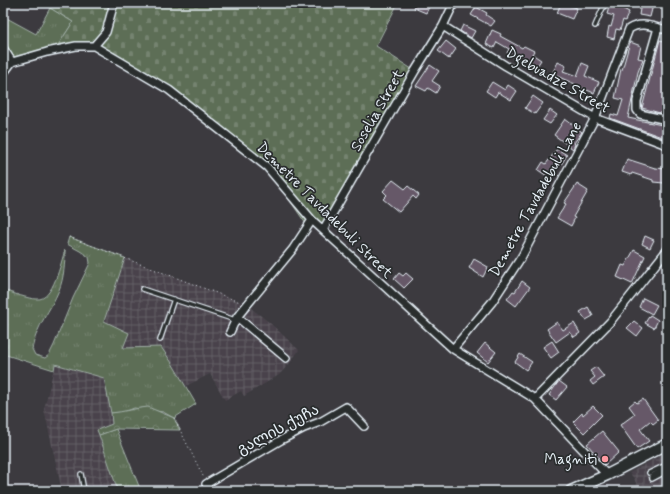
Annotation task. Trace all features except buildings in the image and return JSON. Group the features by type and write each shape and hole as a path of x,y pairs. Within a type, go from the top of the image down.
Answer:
{"main road":[{"path":"571,491 607,475 667,444"}],"street":[{"path":"3,74 12,62 47,52 76,46 94,46 106,32 114,3"},
{"name":"Soselia Street","path":"323,230 411,78 443,26 454,3"},
{"name":"Demetre Tavdadebuli Lane","path":"453,349 492,302 522,256 595,118 629,29 635,25 643,24 667,30"},
{"name":"Dgebuadze Street","path":"443,26 506,66 595,118 667,145"},
{"path":"658,28 637,101 637,110 640,114 667,120"},
{"name":"Demetre Tavdadebuli Street","path":"94,46 169,90 267,166 312,220 453,349 534,399 607,475"},
{"path":"3,48 12,62"},
{"path":"230,332 236,318 246,304 293,250 312,220"},
{"path":"534,399 610,322 667,250"},
{"path":"236,318 286,358"},
{"name":"გალის ქუჩა","path":"206,484 281,440 304,428 320,422 346,407 364,426"},
{"path":"206,484 210,491"}],"lane":[{"path":"596,26 605,3"},
{"path":"142,288 236,318"},
{"path":"160,340 174,299"},
{"path":"667,466 651,476 667,471"},
{"path":"82,474 84,491"}],"path":[{"path":"69,237 246,304"},
{"path":"174,418 206,484"}],"shaded area":[{"path":"125,258 246,304 270,323 299,350 279,375 244,396 241,391 225,400 210,374 186,386 161,347 123,348 104,321"},
{"path":"55,364 104,378 113,424 97,431 118,491 62,491 44,409"},
{"path":"667,452 667,484 653,491 640,491 633,477 629,473"}],"green space":[{"path":"42,3 398,3 376,46 415,71 323,230 306,224 267,167 169,90 94,46 55,50 73,22"},
{"path":"50,8 73,22 55,50 12,62 3,48 3,16 36,34"},
{"path":"69,237 125,258 104,321 129,333 123,348 161,347 196,404 174,418 163,412 134,408 125,412 111,413 104,378 55,364 54,370 3,354 3,290 29,298 43,298 48,294 56,280 65,250 64,270 61,285 40,325 32,349 35,355 45,358 49,355 73,298 90,263 89,257 67,244"},
{"path":"148,407 174,418 180,430 116,429 99,435 97,430 112,424 111,413"},
{"path":"116,429 141,491 118,491 99,435"}],"waterway":[{"path":"659,491 667,487"}],"place":[{"name":"Magniti","path":"605,459"}]}
